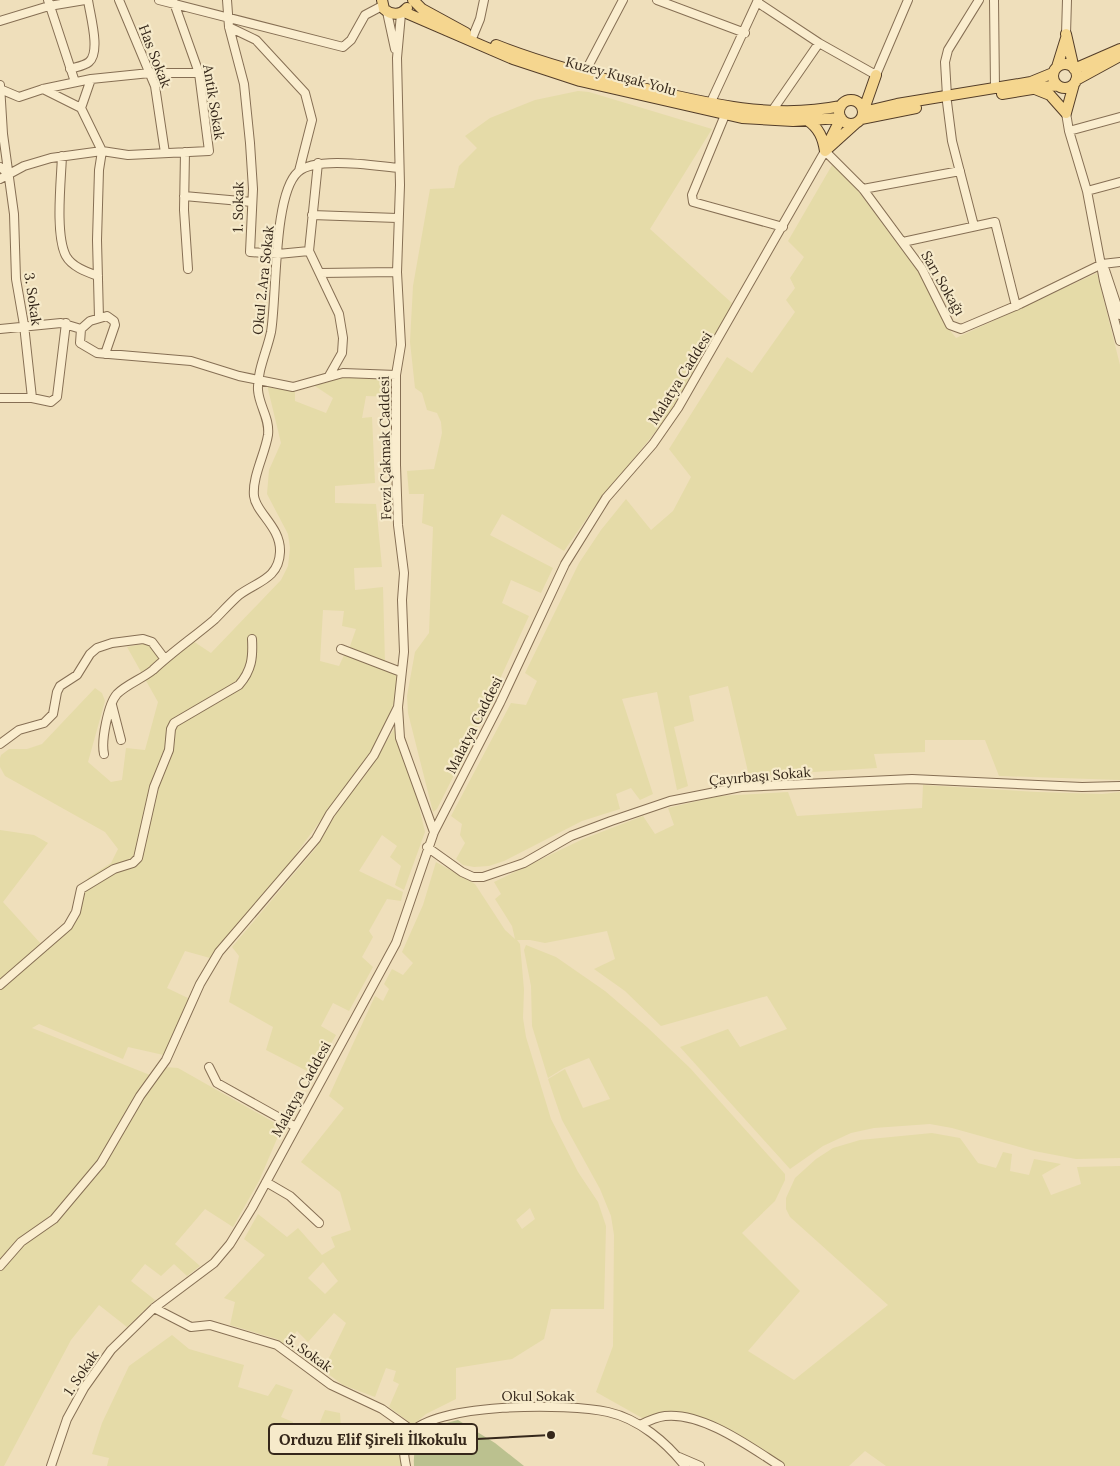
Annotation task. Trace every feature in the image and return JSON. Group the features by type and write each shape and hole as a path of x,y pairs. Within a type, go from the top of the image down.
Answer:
{"main road":[{"path":"402,13 412,0"},
{"name":"Kuzey Kuşak Yolu","path":"412,0 422,10 473,36 582,78 710,104 772,111 814,110 841,106"},
{"name":"Kuzey Kuşak Yolu","path":"382,4 394,14 402,13 512,59 725,115 769,120 841,118"},
{"path":"1066,34 1075,82 1066,113"},
{"path":"1066,34 1055,70 1054,80 1058,86 1066,113"},
{"path":"1074,69 1120,49"},
{"path":"826,151 860,118 877,109 1034,88 1058,86 1067,88 1120,56"},
{"path":"841,118 846,123 860,118 1030,82 1068,65 1074,69"},
{"path":"860,118 876,74"},
{"path":"854,101 876,74"},
{"path":"1034,88 1050,95 1066,113"},
{"path":"867,98 877,109"},
{"path":"826,151 841,118 841,106 847,101 854,101 861,105 860,118"},
{"path":"807,120 814,125 821,135 826,151"}],"street":[{"path":"0,21 48,3 86,0 95,47 94,55 86,64 70,69"},
{"name":"Has Sokak","path":"119,0 150,73 157,97 165,153"},
{"path":"159,0 173,2 343,47 355,34 366,15 382,4 397,58"},
{"name":"1. Sokak","path":"227,0 229,27 244,84 250,143 252,202 250,252 278,254"},
{"path":"473,36 480,19 484,0"},
{"path":"582,78 623,0"},
{"path":"657,0 745,33"},
{"path":"710,104 745,33 758,1 819,43 876,74 908,0"},
{"path":"974,226 960,171 947,99 945,62 948,50 979,0"},
{"path":"994,0 996,88"},
{"path":"1066,0 1066,34"},
{"name":"Antik Sokak","path":"173,2 199,73 209,151 185,152"},
{"path":"48,3 75,82"},
{"path":"397,58 402,13"},
{"name":"Okul 2.Ara Sokak","path":"112,704 116,695 152,671 164,658 215,618 240,594 268,577 275,570 278,562 280,550 276,534 255,502 254,496 269,422 258,392 259,380 271,333 278,254 286,194 289,184 299,171 312,120 305,94 256,40 229,27"},
{"path":"772,111 819,43"},
{"name":"Fevzi Çakmak Caddesi","path":"397,58 398,168 400,185 397,218 397,272 401,345 396,375 397,494 404,573 402,600 404,652 398,707 400,738 434,832"},
{"path":"0,89 19,97 43,89 91,79 150,73 199,73"},
{"path":"81,108 91,79"},
{"name":"3. Sokak","path":"0,85 8,173 17,242 16,279 24,325 32,398"},
{"path":"43,89 81,108 102,151 99,170 99,318"},
{"path":"1066,113 1068,131 1087,191 1120,341"},
{"path":"725,115 692,195 693,202 783,227"},
{"path":"1068,131 1120,117"},
{"path":"0,179 8,173 36,162 62,156 102,151 128,155 185,152 184,196 188,269"},
{"name":"Malatya Caddesi","path":"154,1308 201,1274 220,1257 266,1182 294,1126 396,943 427,847 500,704 565,564 606,498 653,444 678,408 826,151"},
{"name":"Sarı Sokağı","path":"826,151 863,189 903,242 922,269 950,325 961,329 1016,306 1102,264 1120,262"},
{"path":"62,156 59,218 64,250 66,256 80,269 98,276"},
{"path":"318,163 310,251 312,261 320,273 339,314 343,338 342,354 330,376"},
{"path":"299,171 318,163 398,168"},
{"path":"0,167 8,173"},
{"path":"863,189 960,171"},
{"path":"1087,191 1120,182"},
{"path":"184,196 252,202"},
{"path":"312,215 397,218"},
{"path":"903,242 994,222 1016,306"},
{"path":"278,254 310,251"},
{"path":"1102,264 1117,292 1120,315"},
{"path":"320,273 397,272"},
{"path":"105,354 115,325 114,321 107,316 90,321 81,329 80,343 90,350 105,354 191,361 259,380 293,387 343,373 396,375"},
{"path":"0,398 32,398 51,402 59,393 66,323"},
{"path":"0,329 24,325 66,323 81,329"},
{"path":"0,744 19,730 44,724 52,714 60,686 77,675 96,648 112,643 143,639 152,642 164,658"},
{"path":"0,985 68,926 76,912 81,889 114,868 133,863 138,858 154,787 169,750 171,729 177,720 185,718 218,694 239,685 246,676 253,657 252,639"},
{"path":"341,649 401,672"},
{"path":"112,704 121,740"},
{"path":"104,754 102,744 112,704"},
{"path":"0,1266 21,1242 54,1219 101,1163 140,1096 166,1060 200,984 219,952 316,839 330,814 374,755 398,707"},
{"name":"Çayırbaşı Sokak","path":"427,847 462,872 473,877 484,877 524,863 571,836 611,820 670,801 741,787 912,779 1082,787 1120,786"},
{"path":"209,1067 217,1083 294,1126"},
{"path":"266,1182 290,1196 319,1223"},
{"name":"1. Sokak","path":"51,1466 67,1419 84,1388 112,1350 154,1308"},
{"name":"5. Sokak","path":"154,1308 192,1327 210,1325 277,1345 331,1385 382,1409 413,1431"},
{"name":"Okul Sokak","path":"413,1431 448,1416 503,1407 534,1406 608,1412 640,1425 677,1456 685,1466"},
{"path":"640,1425 666,1416 693,1420 730,1435 780,1466"},
{"path":"406,1466 404,1444 413,1431"},
{"path":"677,1456 700,1466"}],"shaded area":[{"path":"578,91 589,92 712,129 650,229 733,304 665,420 596,505 564,551 502,514 490,535 553,568 541,593 511,580 502,603 529,616 475,733 437,809 433,812 408,713 407,696 415,652 429,633 433,527 422,523 424,494 409,494 407,471 434,469 442,433 441,422 437,413 427,410 422,393 415,388 410,342 413,286 430,189 454,188 459,166 477,148 465,136 490,118 535,100"},
{"path":"835,160 922,277 949,329 956,338 1097,273 1120,365 1120,780 999,776 985,740 925,740 925,752 874,754 877,768 749,776 728,686 689,696 694,721 674,727 688,786 677,790 657,692 622,699 653,794 640,800 631,788 616,794 620,809 582,821 504,861 489,866 474,867 463,865 456,859 465,843 460,835 462,824 451,816 511,703 526,705 537,681 525,673 579,563 601,530 626,499 651,530 673,511 691,477 669,449 727,357 752,373 795,312 786,300 795,288 790,278 804,257 788,241"},
{"path":"329,376 395,378 395,397 366,396 362,418 372,417 375,483 335,486 335,503 376,504 382,567 354,568 355,590 383,587 385,663 349,649 356,629 342,626 344,611 323,610 320,661 339,666 345,653 398,675 396,698 377,743 264,898 248,912 210,958 185,951 167,988 190,999 168,1056 128,1047 123,1059 39,1024 32,1028 150,1075 165,1067 178,1068 282,1127 259,1181 233,1227 205,1209 175,1244 200,1266 187,1276 174,1264 161,1276 145,1264 131,1281 155,1300 127,1327 99,1305 71,1340 4,1466 0,1466 0,830 34,835 48,843 3,902 42,945 70,919 88,878 111,863 118,849 105,832 5,776 0,767 0,758 9,749 27,749 42,744 95,688 102,693 105,701 88,762 111,782 122,780 126,748 145,750 158,702 127,647 148,643 165,662 173,659 193,641 211,653 281,580 288,566 290,548 288,534 267,494 269,470 281,443 267,385 295,388 295,401 326,413 333,398 312,384"},
{"path":"399,721 425,832 404,890 395,885 401,866 390,857 397,846 382,835 359,871 403,892 401,901 387,899 369,931 373,937 362,957 373,967 349,1011 333,1003 321,1026 336,1035 313,1074 266,1050 273,1027 229,1002 239,956 232,947 315,849 342,804 367,773"},
{"path":"923,785 1038,792 1102,794 1120,792 1120,1158 1076,1159 1034,1151 952,1128 930,1124 874,1128 851,1133 823,1146 790,1169 680,1047 728,1029 740,1047 787,1029 767,996 661,1026 625,991 594,969 615,959 607,931 545,943 517,940 520,944 524,990 523,1018 526,1037 551,1119 578,1172 598,1202 606,1226 604,1309 551,1309 544,1339 512,1359 456,1368 456,1399 426,1414 413,1425 389,1407 399,1384 393,1381 396,1371 386,1368 375,1397 343,1385 323,1370 346,1323 334,1313 308,1342 297,1331 286,1345 277,1339 230,1325 235,1302 224,1298 265,1255 244,1239 258,1214 287,1237 298,1228 322,1255 335,1247 331,1237 351,1230 340,1192 301,1162 344,1108 329,1096 375,996 383,1001 389,989 384,984 392,969 403,975 413,963 402,952 423,905 436,862 475,884 505,930 515,939 512,926 495,899 501,894 494,882 583,839 643,816 655,834 674,825 668,808 719,796 788,792 797,816 922,808","holes":["530,1208 535,1219 522,1229 516,1220","323,1262 338,1281 325,1294 308,1278"]},
{"path":"526,945 556,957 605,991 647,1027 690,1068 785,1174 785,1180 775,1201 742,1233 800,1291 748,1351 794,1380 888,1305 790,1217 786,1209 786,1198 795,1178 816,1159 833,1148 860,1140 932,1133 960,1138 978,1163 996,1168 1003,1152 1012,1154 1010,1171 1029,1175 1034,1159 1061,1164 1042,1175 1051,1195 1081,1184 1077,1167 1120,1166 1120,1466 886,1466 865,1451 849,1466 781,1466 692,1415 667,1411 644,1419 596,1392 613,1346 614,1235 611,1216 600,1189 562,1120 548,1079 565,1069 583,1108 610,1099 589,1058 564,1068 548,1078 532,1026 531,986 524,950"},
{"path":"172,1335 189,1349 244,1365 238,1387 268,1396 276,1384 293,1390 281,1417 293,1422 293,1440 311,1444 325,1410 340,1413 341,1428 353,1429 354,1440 399,1438 402,1466 107,1466 109,1458 92,1454 102,1423 129,1366"}],"green space":[{"path":"458,1420 495,1443 524,1466 414,1466 416,1446 420,1439 431,1429"}],"place":[{"name":"Orduzu Elif Şireli İlkokulu","path":"551,1435"}]}
